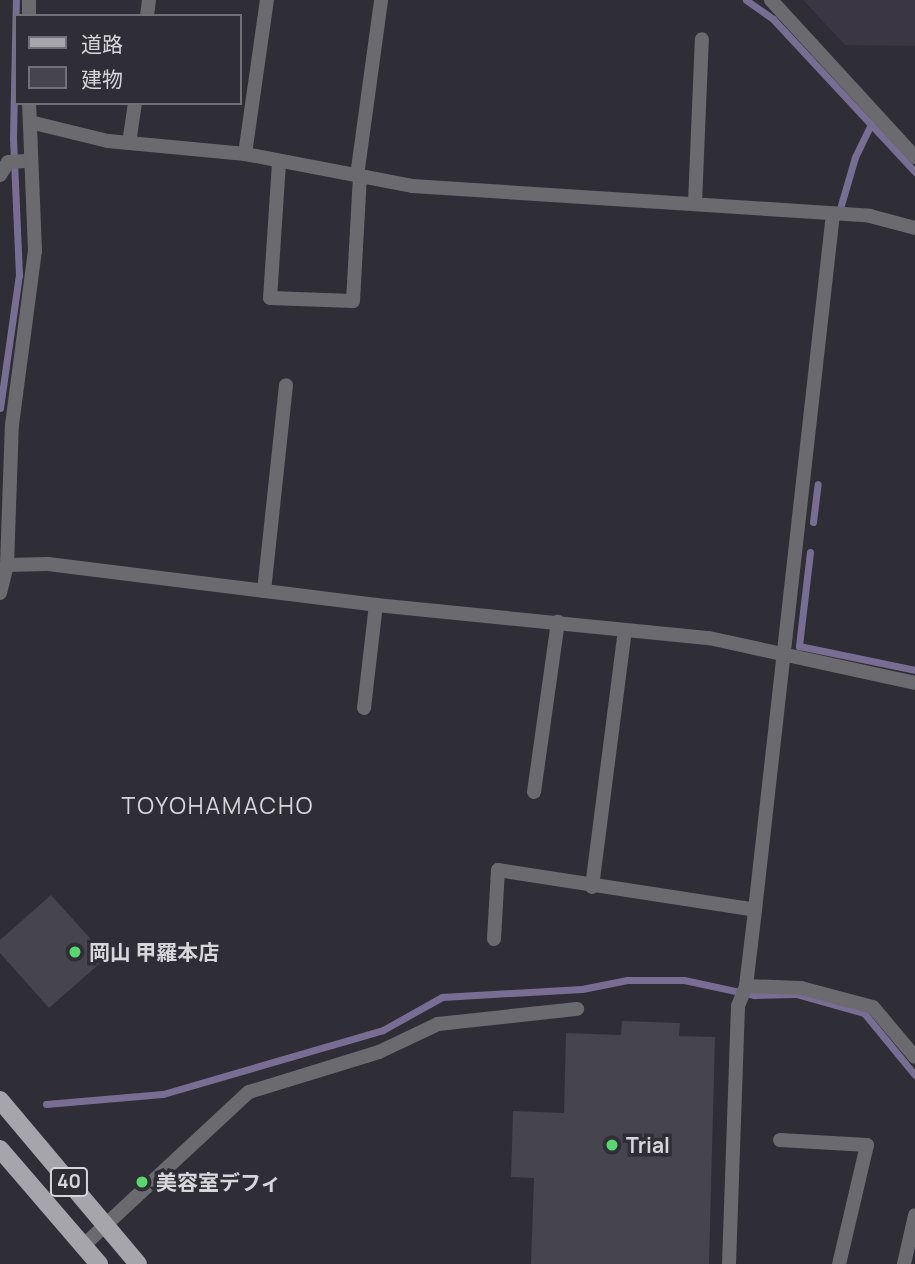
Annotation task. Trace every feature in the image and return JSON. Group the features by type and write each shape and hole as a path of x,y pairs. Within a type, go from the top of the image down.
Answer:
{"main road":[{"name":"40","path":"0,1100 138,1264"},
{"name":"40","path":"0,1149 99,1264"}],"street":[{"path":"245,154 267,0"},
{"path":"279,163 270,298 353,301 358,176 381,0"},
{"path":"771,0 915,158"},
{"path":"695,203 702,39"},
{"path":"0,593 7,565 12,425 35,251 19,161 30,122 29,105"},
{"path":"129,143 135,105"},
{"path":"30,122 129,143 245,154 279,163 412,186 870,216 915,228"},
{"path":"0,175 19,161"},
{"path":"729,1264 738,1006 745,990 755,910 833,213"},
{"path":"264,591 286,385"},
{"path":"7,565 48,564 376,605 709,638 915,683"},
{"path":"364,708 376,605"},
{"path":"534,792 558,622"},
{"path":"592,887 625,630"},
{"path":"494,939 498,870 592,887 755,910"},
{"path":"745,990 801,988 873,1007 915,1056"},
{"path":"83,1246 249,1092 379,1052 438,1024 577,1009"},
{"path":"780,1140 867,1145 839,1264"},
{"path":"904,1264 915,1215"}],"shaded area":[{"path":"803,0 915,0 915,46 845,45"}],"building":[{"path":"51,895 107,957 49,1008 0,953 0,940"},
{"name":"Trial","path":"622,1021 680,1023 679,1036 715,1037 709,1264 531,1264 534,1178 511,1177 513,1111 564,1113 566,1033 621,1035"}],"waterway":[{"path":"16,0 16,14"},
{"path":"746,0 773,19 915,172"},
{"path":"0,408 19,275 13,138 14,92"},
{"path":"841,205 855,157 871,124"},
{"path":"813,522 818,484"},
{"path":"810,552 799,646 915,670"},
{"path":"46,1104 163,1094 383,1030 442,997 582,989 627,980 684,980 754,995 796,994 864,1013 915,1075"}],"place":[{"name":"岡山 甲羅本店","path":"75,952"},
{"name":"Trial","path":"612,1145"},
{"name":"美容室デフィ","path":"142,1182"}],"district":[{"name":"TOYOHAMACHO","path":"218,805"}]}
